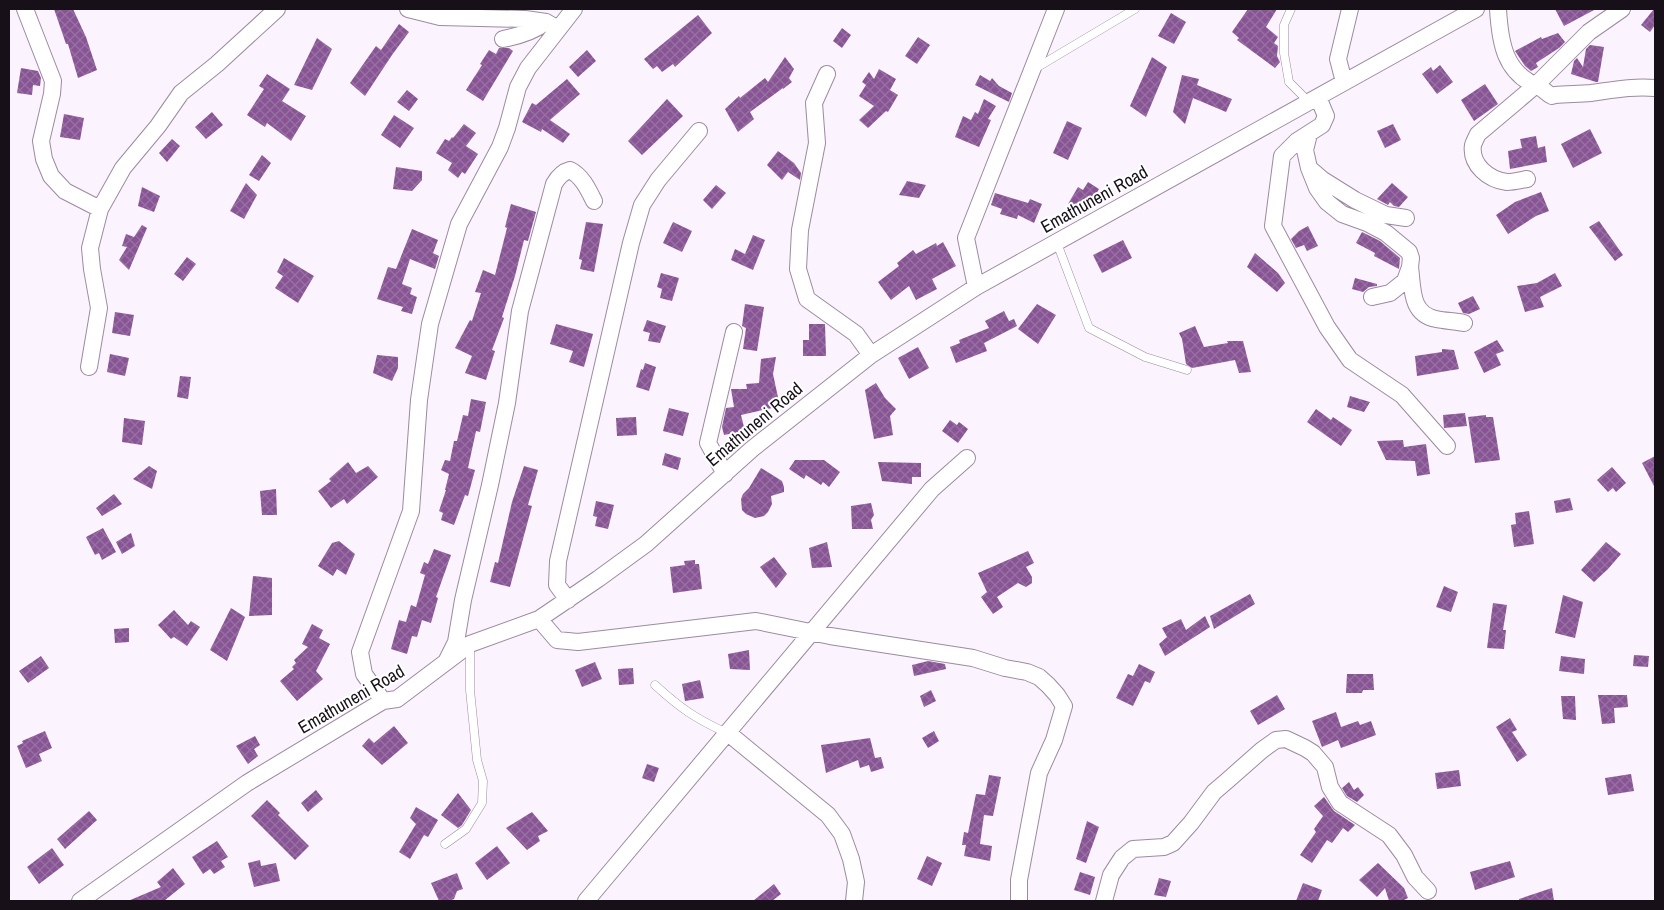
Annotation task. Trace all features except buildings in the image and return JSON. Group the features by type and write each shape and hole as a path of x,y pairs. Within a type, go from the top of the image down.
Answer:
{"street":[{"path":"25,9 54,81 41,140 44,159 51,176 65,191 100,209"},
{"path":"89,368 99,308 90,248 100,209 123,168 158,126 181,94 277,9"},
{"path":"408,9 440,17 525,19 552,26"},
{"path":"383,701 364,674 360,652 411,511 420,400 430,324 460,224 500,147 518,87 552,26 574,9"},
{"path":"976,287 966,238 1056,9"},
{"path":"1344,82 1338,59 1350,9"},
{"name":"Emathuneni Road","path":"87,899 246,783 383,701 397,699 470,644 539,619 568,600 646,544 752,449 871,355 976,287 1476,9"},
{"path":"1498,9 1500,39 1510,65 1534,86 1540,87 1552,96 1555,94 1591,93 1640,86 1655,88"},
{"path":"1527,180 1507,182 1491,177 1480,169 1474,158 1473,146 1478,134 1534,86 1590,32 1622,9"},
{"path":"503,39 552,26"},
{"path":"827,74 814,103 817,143 800,230 798,269 807,299 856,334 871,355"},
{"path":"1313,99 1326,116 1322,126 1297,141 1282,156 1273,226 1327,327 1350,360 1402,395 1447,446"},
{"path":"568,600 558,585 558,561 631,243 642,205 658,180 700,131"},
{"path":"1309,134 1306,150 1308,168 1317,188 1327,202 1342,214 1367,223 1386,233 1409,252 1417,307 1424,314 1434,319 1464,323"},
{"path":"1308,168 1355,200 1386,215 1406,218"},
{"path":"446,662 456,642 463,600 490,485 507,403 520,311 557,178 564,171 570,170 578,174 594,201"},
{"path":"1372,297 1390,293 1401,285 1405,281 1410,267"},
{"path":"725,474 708,443 734,332"},
{"path":"586,901 932,489 967,458"},
{"path":"539,619 557,640 578,642 756,621 810,632 973,658 1039,677 1057,695 1064,706 1054,740 1039,773 1019,880 1019,901"},
{"path":"728,733 828,815 842,834 852,859 856,882 854,901"},
{"path":"1104,901 1111,875 1122,858 1133,849 1164,848 1173,843 1214,792 1276,740 1286,740 1313,753 1325,767 1330,787 1340,803 1389,835 1404,855 1415,877 1428,891"}],"lane":[{"path":"1031,71 1135,9"},
{"path":"1291,9 1284,25 1284,53 1290,82 1313,99"},
{"path":"1057,243 1089,328 1145,357 1187,370"},
{"path":"445,844 466,829 482,803 483,781 474,741 470,690 470,644"},
{"path":"655,685 678,706 703,722 728,733"}]}
